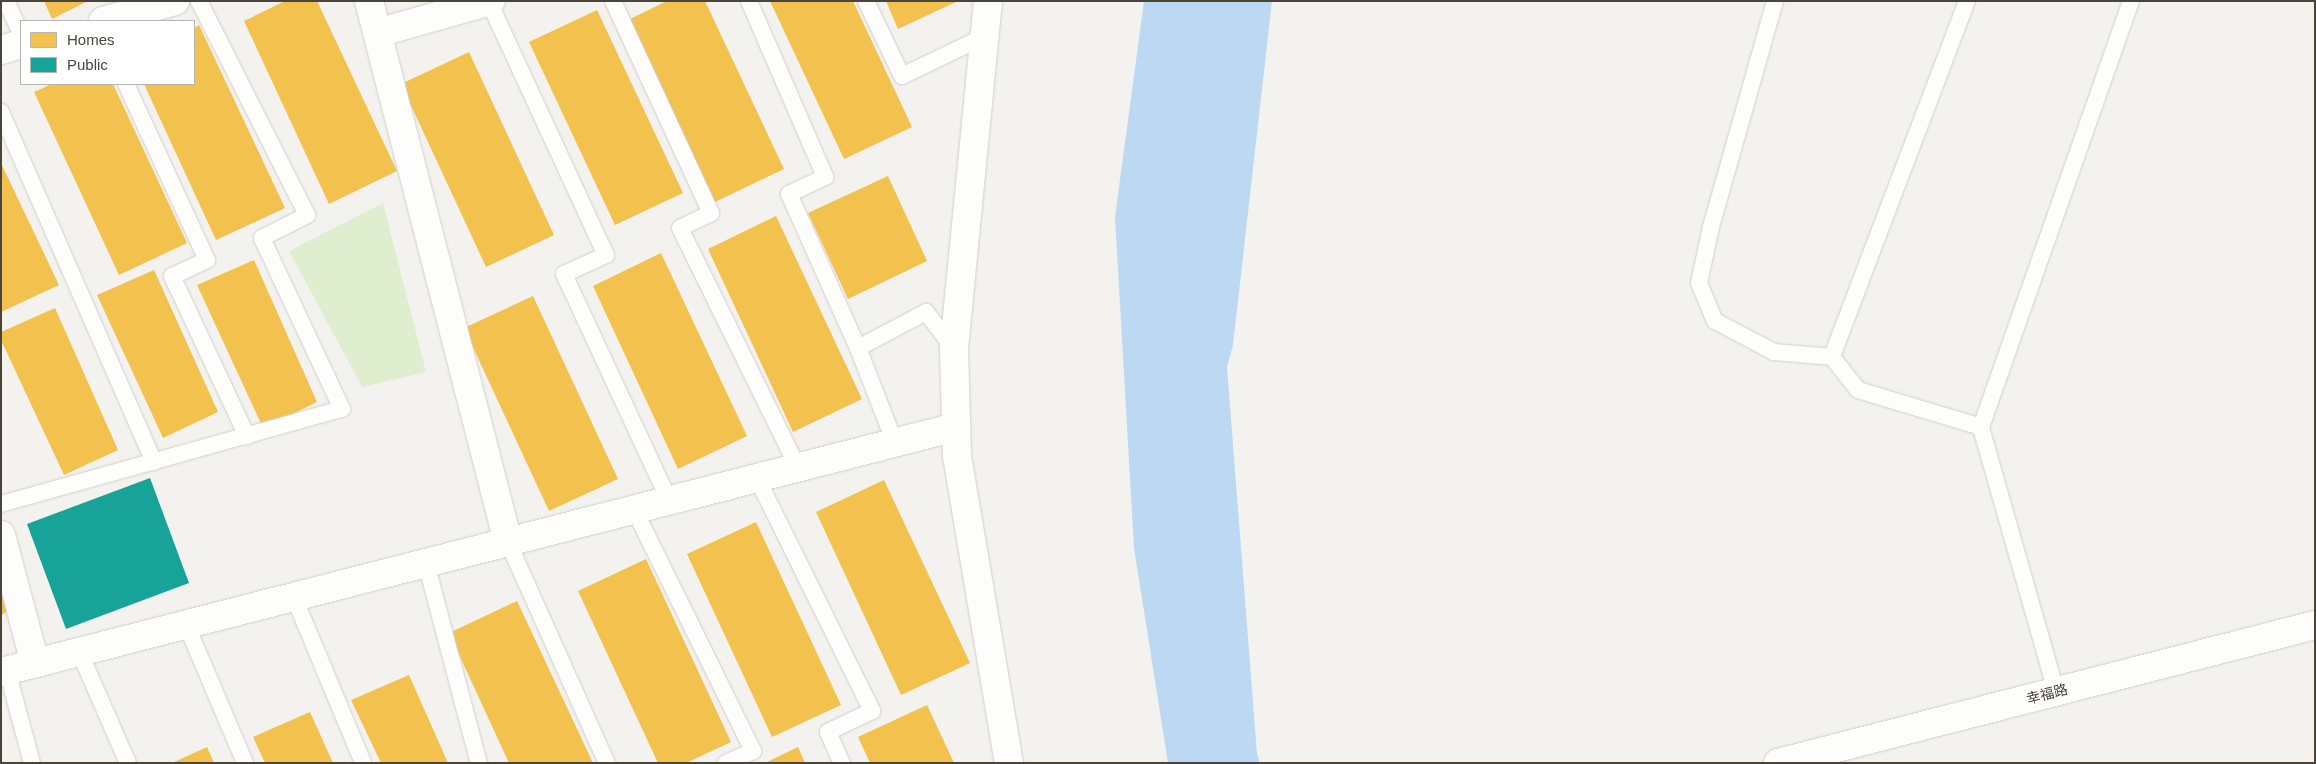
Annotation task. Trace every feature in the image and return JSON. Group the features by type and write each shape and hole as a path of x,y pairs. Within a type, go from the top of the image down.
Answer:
{"street":[{"path":"105,20 130,7 175,1"},
{"path":"369,1 508,542"},
{"path":"988,1 954,348 956,427 957,456 1009,763"},
{"path":"377,33 490,2"},
{"path":"1,50 20,44"},
{"path":"4,671 956,427"},
{"path":"1,535 35,662"},
{"name":"幸福路","path":"1778,763 2315,624"}],"lane":[{"path":"6,1 20,31"},
{"path":"1,504 342,410 262,238 307,215 199,1"},
{"path":"613,1 711,214 680,228 798,468"},
{"path":"749,1 825,177 789,194 858,348 895,442"},
{"path":"866,1 902,76 985,36"},
{"path":"1775,1 1711,227 1699,283 1715,321 1774,352 1832,357 1858,390 1981,427"},
{"path":"1832,357 1967,1"},
{"path":"2056,691 1981,427 2131,1"},
{"path":"490,2 606,254 564,274 669,500"},
{"path":"126,85 207,260 172,276 247,436"},
{"path":"1,112 154,462"},
{"path":"858,348 926,312 954,348"},
{"path":"757,478 872,711 828,732 842,763"},
{"path":"634,509 753,751 726,763"},
{"path":"508,542 607,763"},
{"path":"426,563 479,763"},
{"path":"294,597 362,763"},
{"path":"186,624 244,763"},
{"path":"78,652 128,763"},
{"path":"4,671 32,763"}],"green space":[{"path":"383,203 426,372 362,387 289,251"}],"water":[{"path":"1144,1 1272,1 1233,345 1227,367 1257,754 1260,763 1168,763 1134,548 1115,217"}],"building: Homes":[{"path":"44,1 88,1 52,19"},
{"path":"285,1 317,1 397,171 329,204 244,21"},
{"path":"667,1 705,1 784,169 715,202 630,19"},
{"path":"770,1 853,1 912,127 844,159"},
{"path":"886,1 958,1 898,29"},
{"path":"597,10 683,193 615,225 529,42"},
{"path":"199,25 285,208 216,240 144,85 195,85 195,27"},
{"path":"469,52 554,235 486,267 401,84"},
{"path":"50,85 113,85 187,243 119,275 34,92"},
{"path":"1,163 59,285 1,312"},
{"path":"888,176 927,261 848,299 808,213"},
{"path":"776,216 862,399 793,432 708,249"},
{"path":"661,253 747,436 678,469 593,286"},
{"path":"254,260 317,402 263,428 197,285"},
{"path":"154,270 218,412 163,438 97,295"},
{"path":"533,296 618,479 549,511 464,328"},
{"path":"55,308 118,450 64,475 1,340 1,332"},
{"path":"884,480 970,663 901,695 816,512"},
{"path":"756,522 841,705 772,737 687,554"},
{"path":"646,559 731,742 686,763 658,763 578,591"},
{"path":"1,590 11,610 1,615"},
{"path":"517,601 593,763 509,763 449,633"},
{"path":"409,675 448,763 381,763 351,700"},
{"path":"927,705 954,763 870,763 858,737"},
{"path":"310,712 333,763 265,763 253,737"},
{"path":"207,747 214,763 172,763"},
{"path":"798,747 805,763 765,763"}],"building: Public":[{"path":"150,478 189,583 66,629 27,524"}]}
